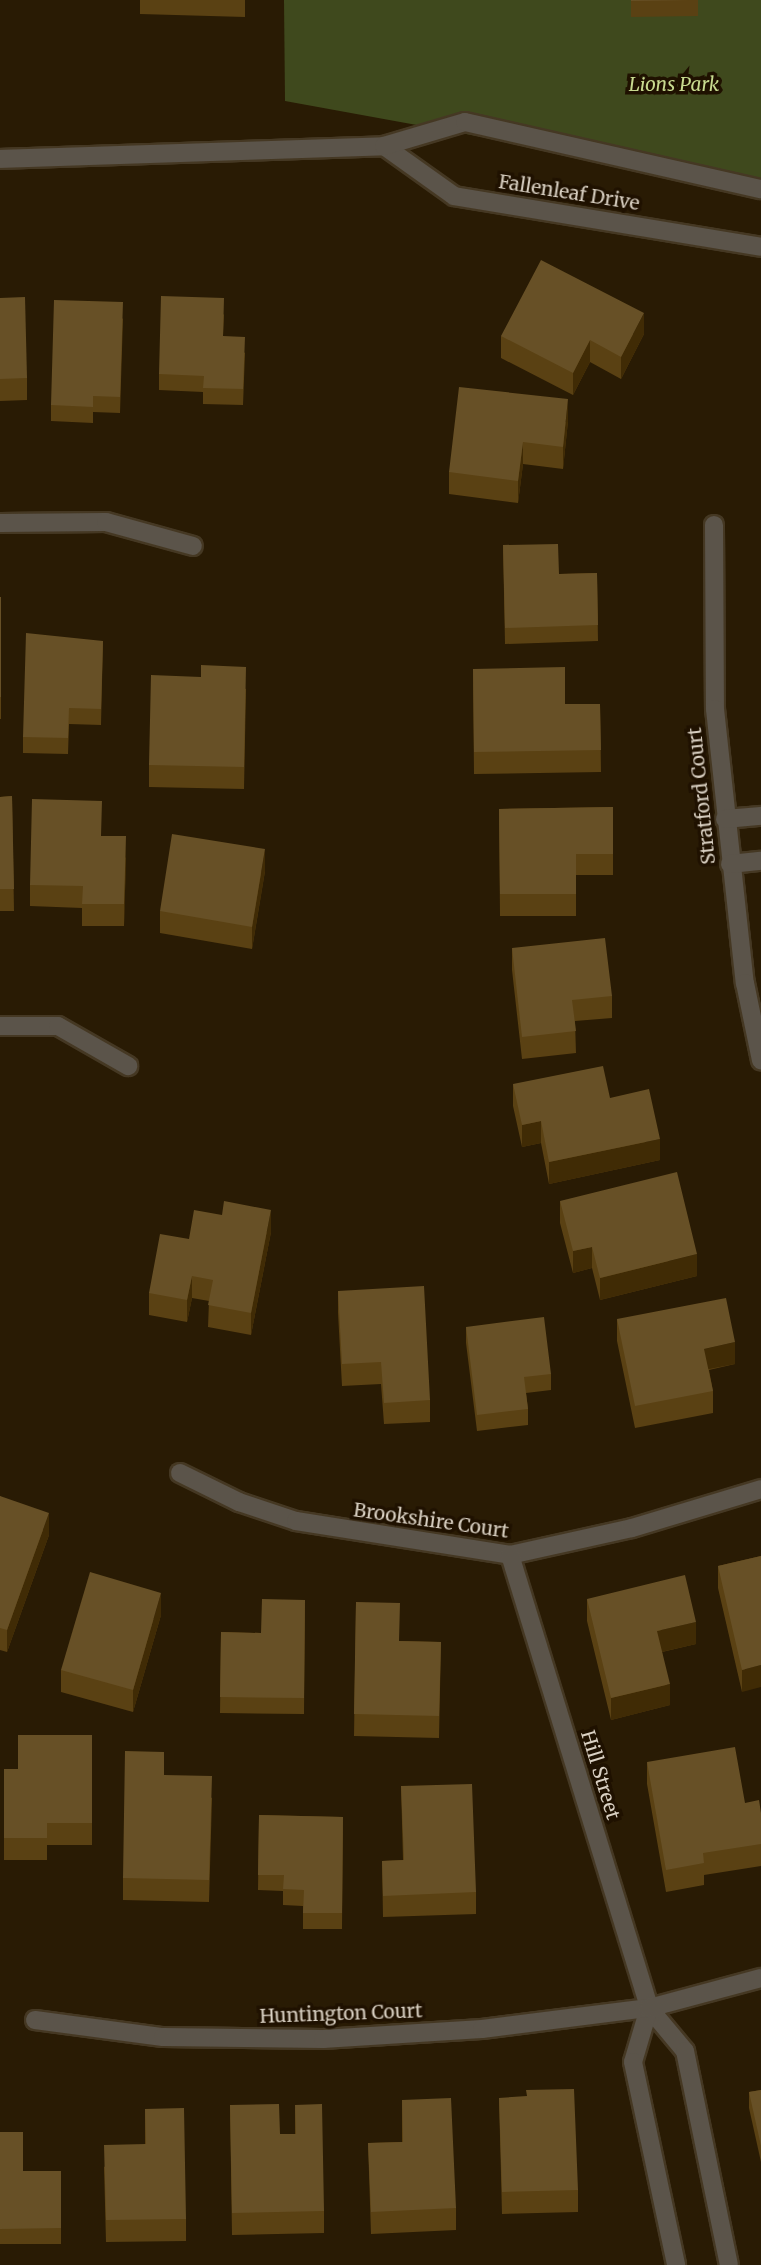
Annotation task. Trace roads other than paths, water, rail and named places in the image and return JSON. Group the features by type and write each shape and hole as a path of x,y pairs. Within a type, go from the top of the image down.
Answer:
{"street":[{"path":"0,159 384,146 465,122 761,189"},
{"name":"Fallenleaf Drive","path":"384,146 454,195 761,247"},
{"path":"0,523 106,522 193,546"},
{"name":"Stratford Court","path":"714,525 715,709 745,984 761,1060"},
{"path":"725,819 761,816"},
{"path":"730,864 761,861"},
{"path":"0,1026 58,1026 128,1066"},
{"name":"Brookshire Court","path":"180,1473 239,1502 296,1521 510,1555 632,1528 761,1489"},
{"name":"Hill Street","path":"510,1555 649,2008 685,2051 729,2265"},
{"name":"Huntington Court","path":"35,2020 163,2037 323,2039 482,2029 649,2008 761,1978"},
{"path":"649,2008 634,2062 676,2265"}],"park label":[{"name":"Lions Park","path":"674,85"}]}
